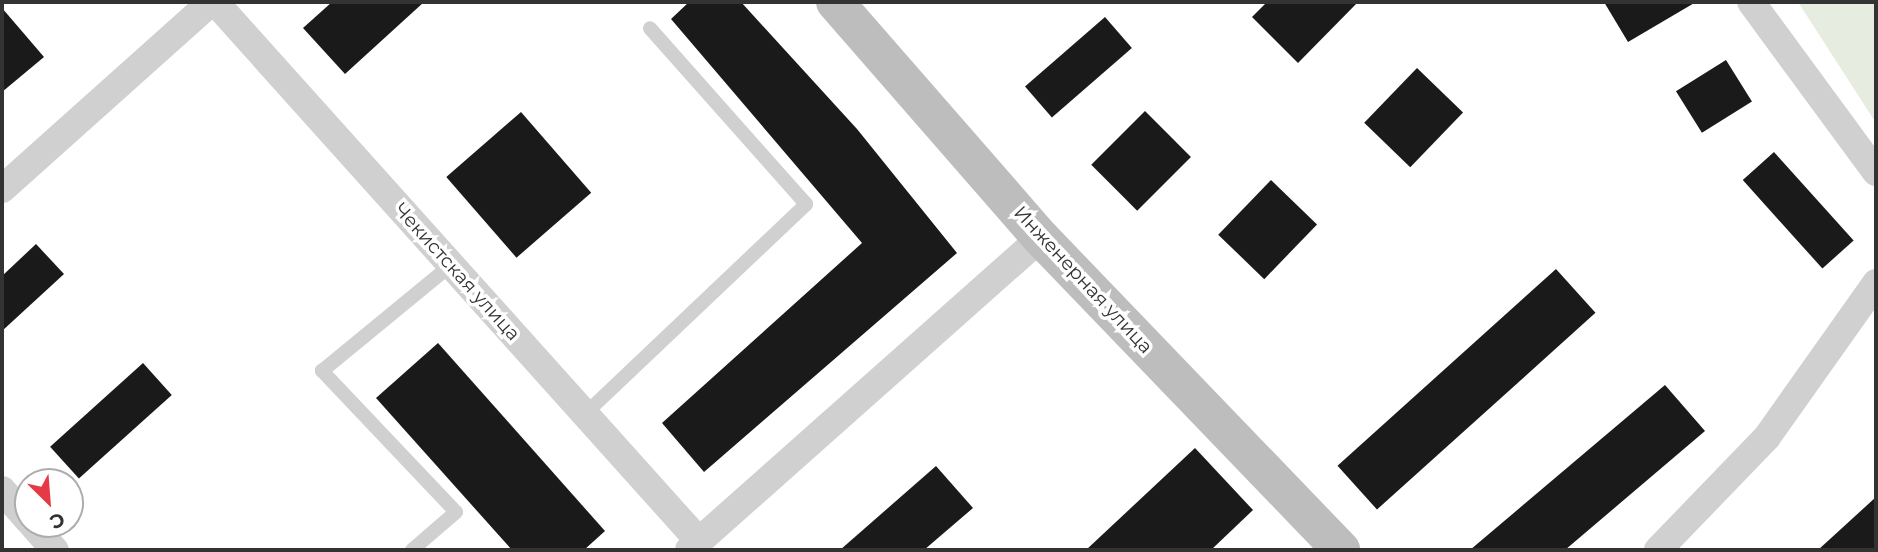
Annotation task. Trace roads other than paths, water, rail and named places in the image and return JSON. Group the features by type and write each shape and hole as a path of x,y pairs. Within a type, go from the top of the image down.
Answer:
{"street":[{"name":"Чекистская улица","path":"2,189 213,2 585,414 694,546 1041,238"},
{"name":"Инженерная улица","path":"835,2 1041,238 1341,550"},
{"path":"1751,2 1876,172"},
{"path":"1658,550 1767,437 1876,283"},
{"path":"2,490 14,504"}],"lane":[{"path":"585,414 806,204 650,28"},
{"path":"412,550 456,512 322,371 451,265"}]}
